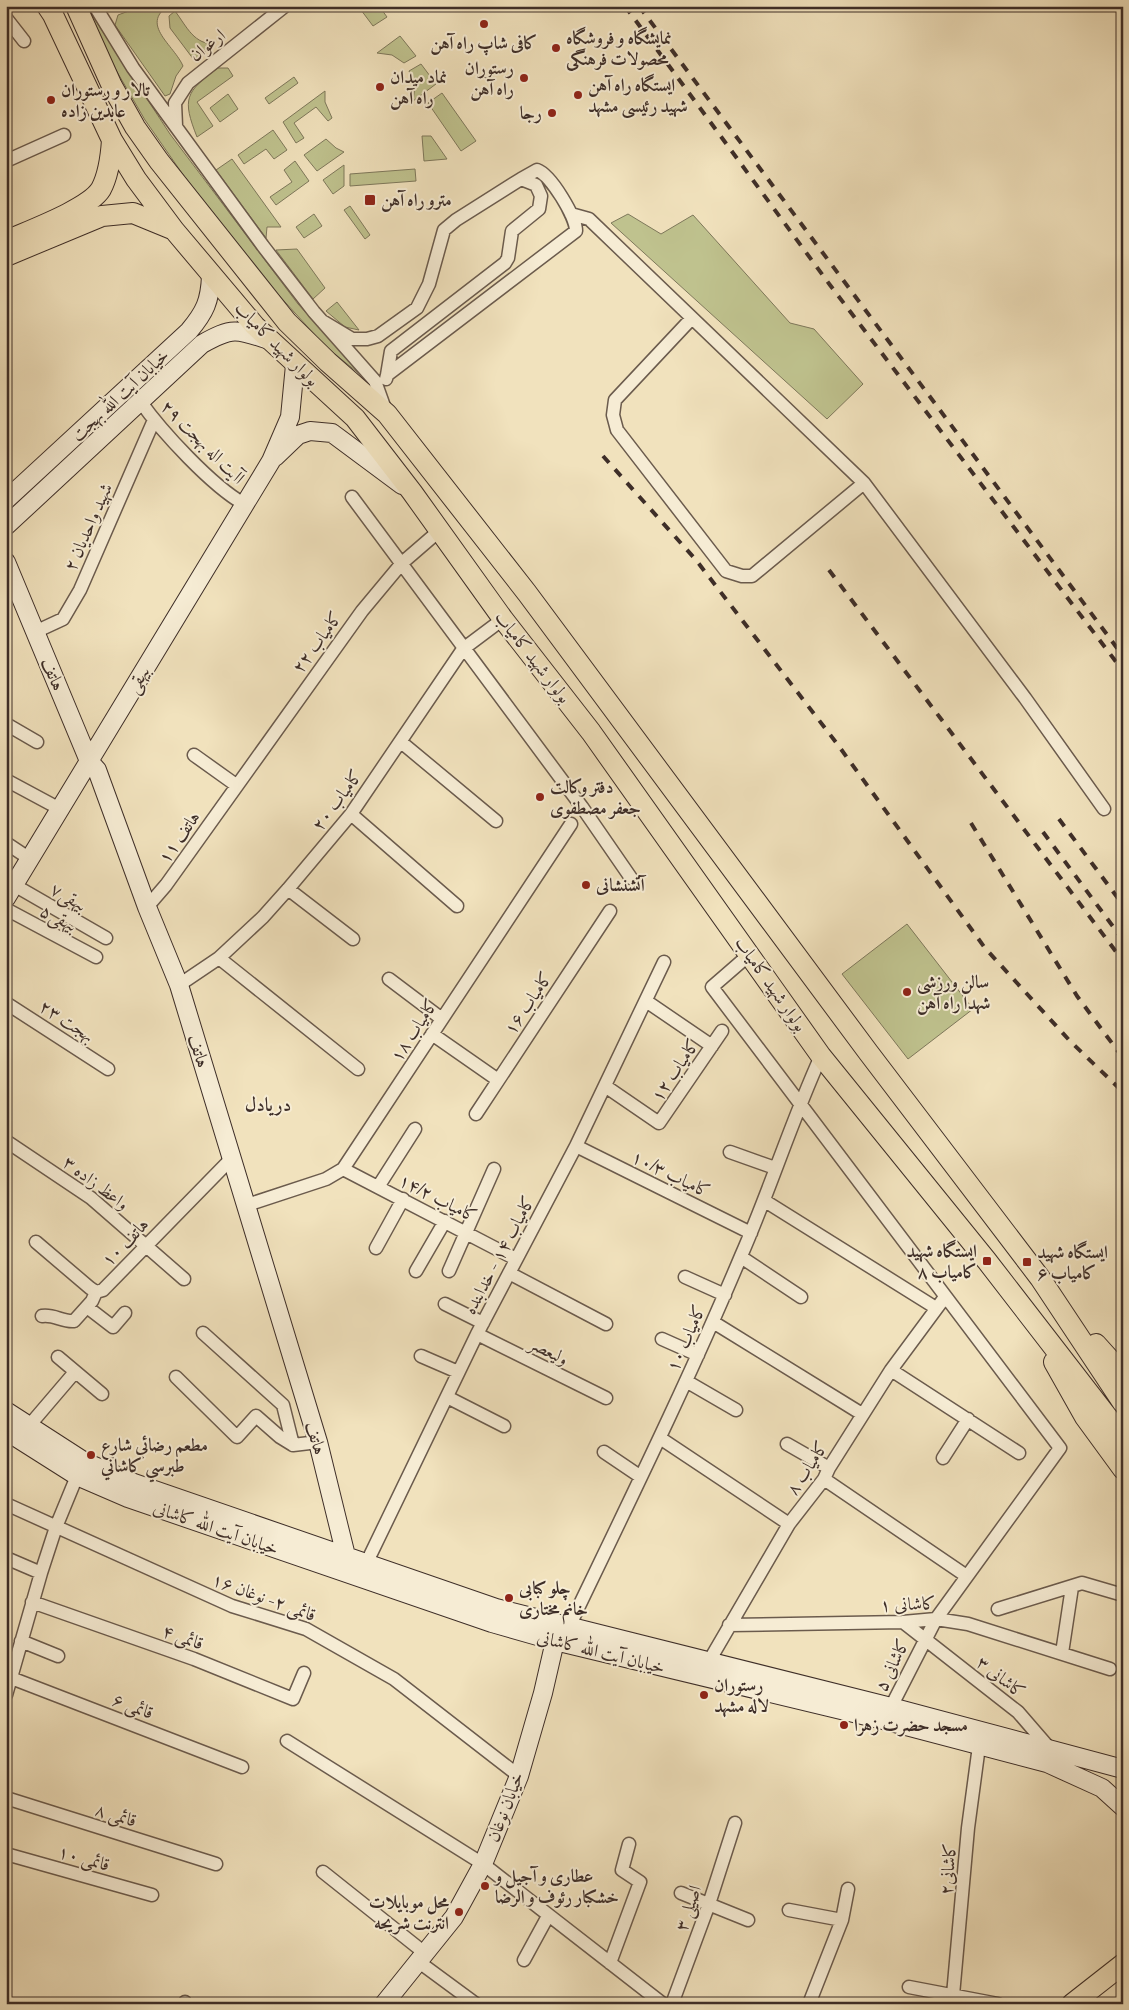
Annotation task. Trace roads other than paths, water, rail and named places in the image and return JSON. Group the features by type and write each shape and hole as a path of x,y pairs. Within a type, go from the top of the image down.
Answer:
{"main road":[{"name":"بولوار شهید کامیاب","path":"47,6 112,140 136,179 174,230 211,276 270,340 295,365 355,418 412,492 502,619 591,732 821,1056 1025,1310"},
{"name":"بولوار شهید کامیاب","path":"76,6 112,86 135,127 159,161 287,322 328,362 387,414 617,714 868,1052 1047,1288"},
{"path":"6,241 73,211 101,190 111,154 112,140"},
{"path":"90,199 101,204 102,216"},
{"path":"6,256 102,216 133,213 174,230"},
{"name":"خیابان آیت الله بهجت","path":"6,500 189,331 203,314 210,292 211,276"},
{"name":"خیابان آیت الله بهجت","path":"6,526 202,344 225,331 245,331 270,340"},
{"path":"271,460 290,417 295,365"},
{"path":"271,460 298,435 310,431 332,433 412,492"},
{"name":"بیهقی","path":"10,892 271,460"},
{"name":"هاتف","path":"6,562 89,761 97,770 147,907 179,984 318,1442 343,1563"},
{"path":"591,732 617,714"},
{"path":"1047,1288 1123,1374"},
{"path":"1047,1288 1123,1403"},
{"path":"1025,1310 1123,1437"},
{"path":"1025,1310 1085,1417 1123,1469"},
{"name":"خیابان آیت الله کاشانی","path":"6,1411 28,1427 85,1462 134,1483 343,1563 492,1623 555,1641 1047,1763 1102,1788 1123,1807"},
{"name":"خیابان آیت الله کاشانی","path":"6,1431 77,1476 128,1498 343,1563 366,1564 496,1608 708,1663 891,1707 1123,1769"},
{"name":"خیابان نوغان","path":"384,2004 454,1917 483,1864 519,1776 543,1693 555,1641"},
{"path":"1072,2004 1123,1964"}],"street":[{"path":"95,6 133,68 263,246 322,321 375,381 387,414"},
{"name":"ارغوان","path":"176,126 174,102 188,83 285,6"},
{"path":"6,18 24,41"},
{"path":"6,161 64,135"},
{"path":"322,321 352,338 367,339 378,336 417,308 430,284 444,230 456,220 533,172 542,172 547,176 576,221 576,231 572,236 387,375"},
{"path":"387,414 387,375 391,351 505,263 508,258 512,231 539,209 542,203 540,190 536,185 521,179"},
{"path":"571,214 589,219 864,483 1008,675 1104,808"},
{"path":"692,318 615,400 613,415 617,430 726,571 742,576 752,576 864,483"},
{"name":"اآیت اله بهجت ۲۹","path":"140,401 154,420 227,495 244,504"},
{"name":"شهید واحدیان ۲","path":"35,632 63,619 80,590 154,420"},
{"path":"352,497 582,807 631,878"},
{"name":"کامیاب ۲۲","path":"236,785 362,611 402,563 439,531"},
{"name":"کامیاب ۲۰","path":"179,984 219,958 263,917 288,889 351,814 463,649 502,619"},
{"path":"6,724 37,742"},
{"path":"401,742 496,821"},
{"path":"194,755 236,785"},
{"path":"6,780 60,809"},
{"name":"هاتف ۱۱","path":"147,907 166,885 236,785"},
{"path":"351,814 457,906"},
{"name":"کامیاب ۱۸","path":"246,1205 326,1179 343,1169 571,824"},
{"path":"6,843 30,859"},
{"path":"288,889 353,939"},
{"name":"بیهقی۷","path":"10,892 106,938"},
{"name":"بیهقی۵","path":"6,910 96,957"},
{"name":"کامیاب ۱۶","path":"476,1114 610,911"},
{"path":"750,954 712,987 945,1297"},
{"path":"219,958 358,1069"},
{"name":"کامیاب ۱۴ - خدابنده","path":"366,1564 480,1328 576,1146 664,962"},
{"path":"389,979 442,1019"},
{"path":"646,1001 712,1046"},
{"name":"بهجت ۲۳","path":"6,1003 108,1069"},
{"name":"کامیاب ۱۲","path":"605,1086 659,1123 722,1031"},
{"path":"432,1034 498,1080"},
{"name":"کامیاب ۱۰","path":"569,1627 660,1438 725,1295 765,1201 775,1168 800,1102 821,1056"},
{"path":"378,1187 415,1129"},
{"name":"واعظ زاده ۳","path":"6,1141 91,1198 184,1279"},
{"name":"کامیاب ۱۰/۳","path":"576,1146 751,1233"},
{"path":"730,1152 775,1168"},
{"name":"هاتف ۱۰","path":"96,1292 103,1290 232,1158"},
{"name":"کامیاب ۱۴/۲","path":"343,1169 516,1259"},
{"path":"449,1270 494,1169"},
{"path":"376,1248 403,1199"},
{"path":"765,1201 936,1308"},
{"path":"416,1271 445,1221"},
{"path":"36,1242 96,1292 87,1307 74,1321 67,1321 51,1314 42,1316"},
{"path":"741,1257 801,1297"},
{"path":"509,1273 606,1324"},
{"path":"685,1277 725,1295"},
{"name":"کامیاب ۸","path":"708,1663 789,1524 826,1474 891,1370 945,1297"},
{"name":"کاشانی ۵","path":"891,1707 924,1638 936,1618 1060,1448 945,1297"},
{"name":"ولیعصر","path":"445,1304 480,1328 606,1398"},
{"path":"87,1307 113,1327 125,1313"},
{"path":"713,1322 862,1414"},
{"path":"203,1333 283,1404 293,1445"},
{"path":"662,1340 698,1355"},
{"path":"421,1356 458,1372"},
{"path":"58,1357 102,1394"},
{"path":"891,1370 1019,1453"},
{"path":"28,1427 75,1372"},
{"path":"176,1377 237,1437 256,1416 280,1437 293,1445 318,1442"},
{"path":"686,1381 736,1410"},
{"path":"447,1397 504,1426"},
{"path":"943,1458 968,1419"},
{"path":"660,1438 789,1524"},
{"path":"787,1444 965,1576"},
{"path":"604,1452 641,1477"},
{"path":"6,1695 9,1677 41,1573 56,1527 77,1476"},
{"name":"قائمی ۲- نوغان ۱۶","path":"6,1504 232,1606 306,1628 394,1680 519,1776"},
{"path":"6,1558 41,1573"},
{"path":"998,1609 1082,1583 1123,1595"},
{"path":"1062,1653 1072,1587"},
{"name":"قائمی ۴","path":"32,1602 194,1659 293,1700 304,1673"},
{"name":"کاشانی ۱","path":"729,1625 903,1622 936,1618 968,1624 1110,1669"},
{"name":"کاشانی ۳","path":"903,1622 1018,1712 1050,1749"},
{"path":"21,1641 58,1656"},
{"name":"قائمی ۶","path":"9,1677 242,1767"},
{"path":"287,1741 483,1864 657,2002"},
{"name":"کاشانی۲","path":"953,1995 968,1828 979,1746"},
{"name":"قائمی ۸","path":"6,1798 216,1864"},
{"name":"اصیلی ۳","path":"672,2004 735,1823"},
{"path":"610,1963 640,1885 639,1879 624,1873 621,1868 629,1844"},
{"name":"قائمی ۱۰","path":"6,1854 152,1895"},
{"path":"324,1872 476,2004"},
{"path":"809,2004 842,1920 848,1889"},
{"path":"680,1894 748,1920"},
{"path":"789,1910 842,1920"},
{"path":"524,1960 548,1916"},
{"path":"909,1987 998,2004"}],"railway":[{"path":"625,6 830,285 1123,671"},
{"path":"639,6 1123,656"},
{"path":"603,456 696,560 838,745 985,948 1070,1041 1123,1092"},
{"path":"829,570 1123,961"},
{"path":"1059,819 1123,905"},
{"path":"971,823 1077,996 1123,1058"},
{"path":"1043,832 1123,940"}],"place":[{"name":"کافی شاپ راه آهن","path":"484,24"},
{"name":"نمایشگاه و فروشگاه محصولات فرهنگی","path":"556,48"},
{"name":"رستوران راه آهن","path":"524,78"},
{"name":"نماد میدان راه آهن","path":"380,87"},
{"name":"ایستگاه راه آهن شهید رئیسی مشهد","path":"578,95"},
{"name":"تالار و رستوران عابدین زاده","path":"51,100"},
{"name":"رجا","path":"552,113"},
{"name":"مترو راه آهن","path":"370,200"},
{"name":"دفتر وکالت جعفر مصطفوی","path":"540,797"},
{"name":"آتشنشانی","path":"586,885"},
{"name":"سالن ورزشی شهدا راه آهن","path":"907,992"},
{"name":"ایستگاه شهید کامیاب ۸","path":"987,1261"},
{"name":"ایستگاه شهید کامیاب ۶","path":"1027,1262"},
{"name":"مطعم رضائي شارع طبرسي كاشاني","path":"91,1455"},
{"name":"چلو کبابی خانم مختاری","path":"509,1598"},
{"name":"رستوران لاله مشهد","path":"704,1695"},
{"name":"مسجد حضرت زهرا","path":"844,1725"},
{"name":"عطاری و آجیل و خشکبار رئوف و الرضا","path":"485,1886"},
{"name":"محل موبايلات انترنت شريحه","path":"459,1912"}],"district":[{"name":"دریادل","path":"268,1104"}]}
